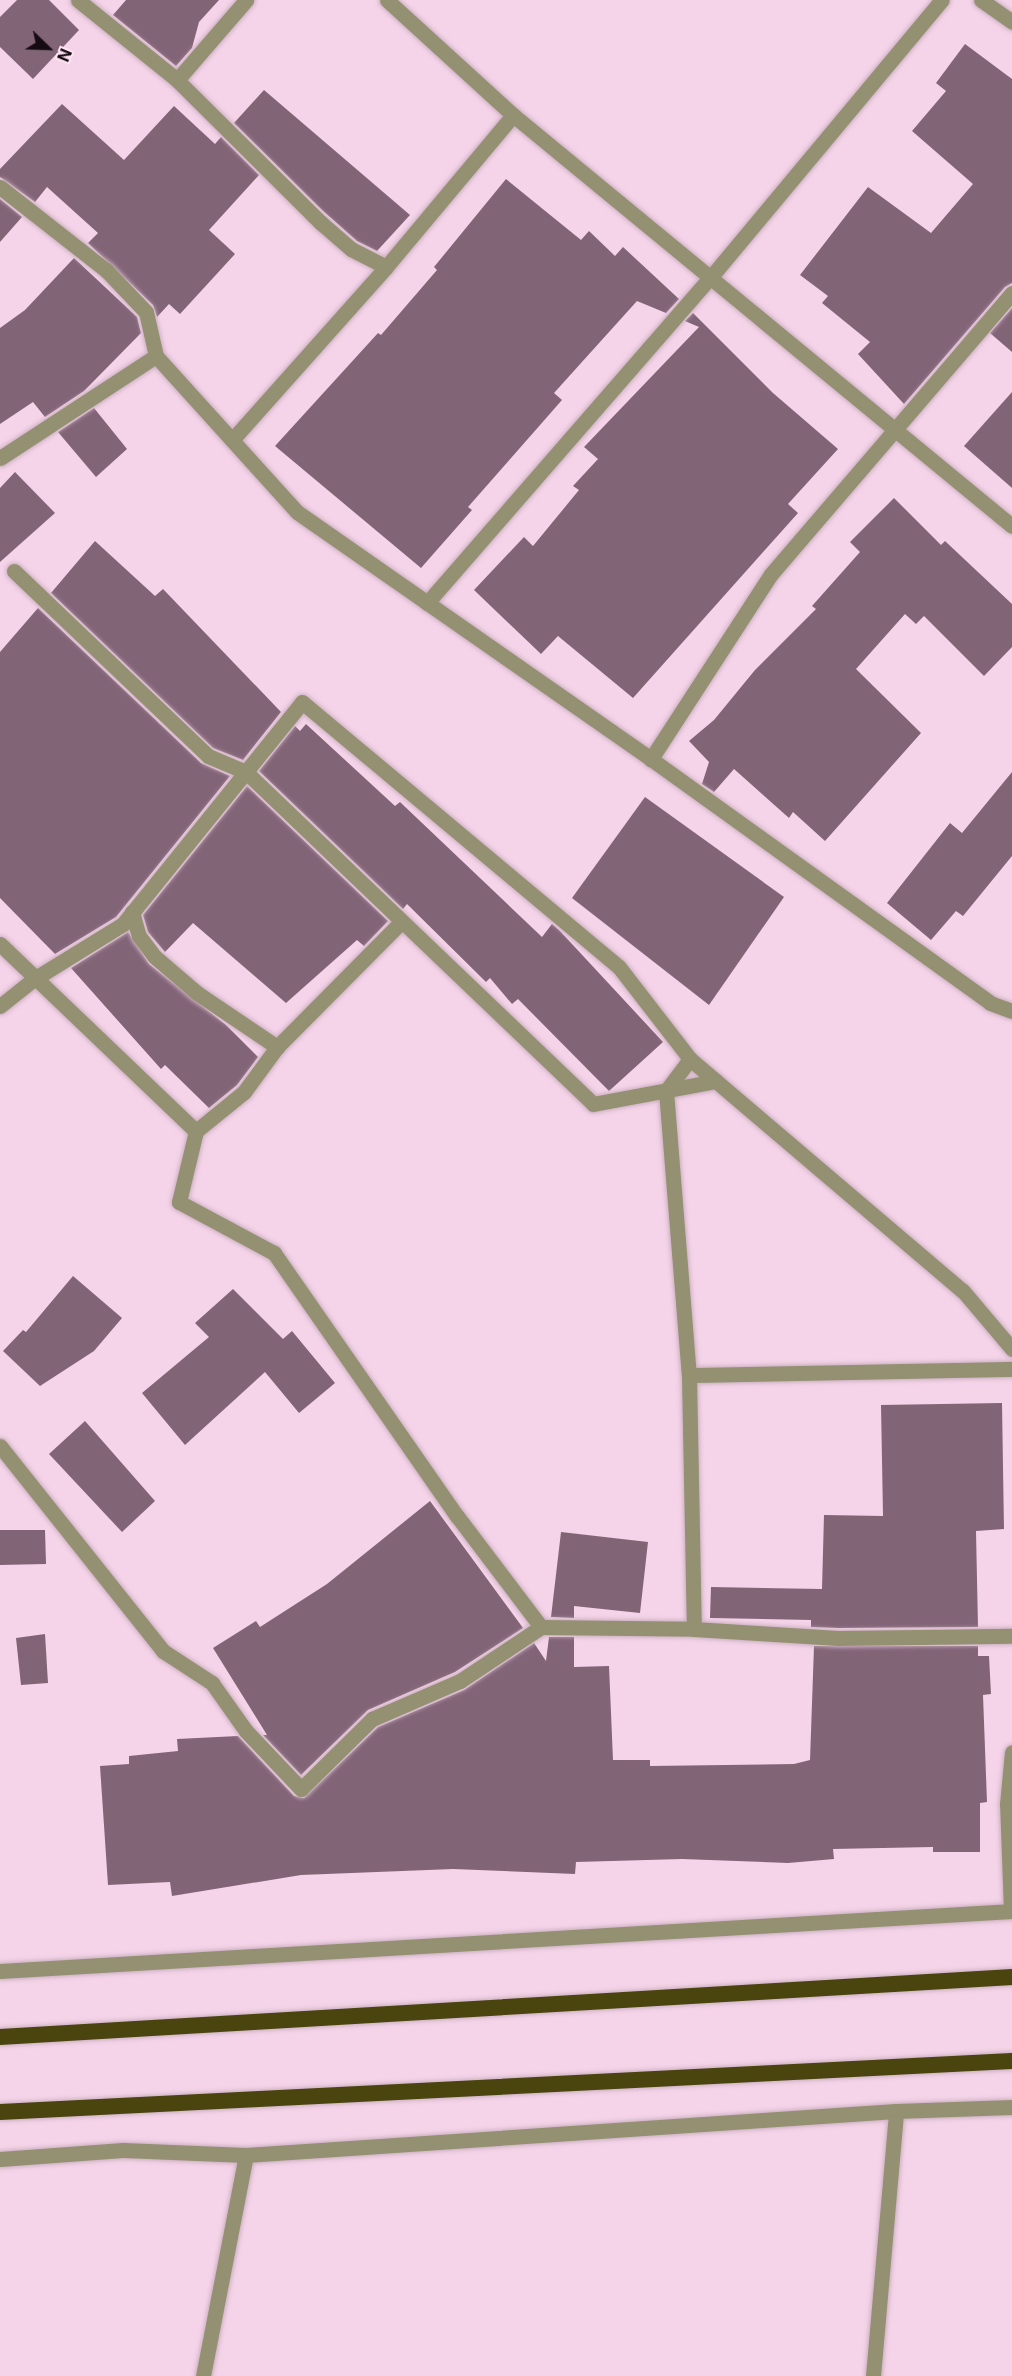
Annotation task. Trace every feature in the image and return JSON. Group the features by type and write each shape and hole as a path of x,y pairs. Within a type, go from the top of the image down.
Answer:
{"highway":[{"path":"0,2037 1012,1977"},
{"path":"0,2112 1012,2061"}],"street":[{"path":"78,0 177,80 320,222 351,249 386,267"},
{"path":"177,80 246,0"},
{"path":"427,603 710,278 942,0"},
{"path":"981,0 1012,22"},
{"path":"395,3 513,115 1012,526"},
{"path":"232,440 386,267 513,115"},
{"path":"0,187 106,270 146,312 156,356 297,512 651,759 990,1003 1012,1011"},
{"path":"651,759 771,574 1012,293"},
{"path":"0,458 156,356"},
{"path":"14,571 208,756 246,772 593,1104 716,1081"},
{"path":"0,1006 34,979 123,924 302,702 619,967 690,1059 963,1291 1012,1349"},
{"path":"132,912 139,936 156,957 197,993 277,1047"},
{"path":"402,921 277,1047 244,1092 196,1131 178,1202 274,1253 457,1516 541,1628"},
{"path":"0,944 34,979 196,1131"},
{"path":"690,1059 666,1091 689,1375 694,1629"},
{"path":"689,1375 1012,1369"},
{"path":"0,1446 163,1651 212,1683 246,1731 301,1789 372,1719 460,1681 541,1628 694,1629 838,1638 1012,1636"},
{"path":"0,1971 1011,1911 1007,1804 1012,1752"},
{"path":"0,2159 123,2150 246,2155 896,2111 1012,2107"},
{"path":"873,2376 896,2111"},
{"path":"203,2376 246,2155"}],"building":[{"path":"17,0 49,0 79,30 33,79 0,47 0,17"},
{"path":"126,0 219,0 199,22 192,48 176,66 113,15"},
{"path":"965,44 1012,79 1012,283 1005,287 904,404 858,354 870,342 822,303 828,296 800,275 868,187 931,233 973,184 912,131 946,91 936,83"},
{"path":"264,90 410,215 377,251 357,241 322,210 234,123"},
{"path":"62,104 124,160 174,106 215,144 221,137 259,175 209,230 235,254 180,314 169,304 157,317 153,305 88,243 98,233 47,187 35,202 0,177 0,169"},
{"path":"506,179 581,240 589,231 615,256 623,247 679,299 666,313 637,301 554,393 562,400 468,507 472,510 421,568 275,446 378,333 381,335 437,270 434,267"},
{"path":"0,199 22,217 0,242"},
{"path":"74,258 137,317 141,333 84,391 45,417 33,402 0,424 0,328 25,310"},
{"path":"1012,308 1012,352 990,333"},
{"path":"693,313 773,393 838,449 788,504 798,513 633,698 558,636 541,654 474,590 524,537 533,546 579,490 573,486 598,459 584,447 699,327 685,321"},
{"path":"1012,392 1012,488 964,446"},
{"path":"94,408 127,449 96,477 58,432"},
{"path":"15,472 55,513 0,562 0,488"},
{"path":"894,498 941,545 945,541 1012,604 1012,647 984,676 924,616 916,624 905,614 856,669 921,733 825,841 793,812 789,818 734,769 714,792 702,784 709,762 689,741 714,720 755,670 816,609 812,606 860,552 850,542"},
{"path":"95,541 155,596 163,589 281,712 243,760 213,748 51,593"},
{"path":"38,608 201,763 230,776 116,917 55,954 0,898 0,652"},
{"path":"306,724 395,806 400,802 542,937 552,924 559,930 663,1042 609,1091 518,999 512,1004 490,978 486,982 407,904 403,909 259,771 295,726 300,731"},
{"path":"1012,772 1012,856 963,916 956,911 931,940 887,903 950,823 962,833"},
{"path":"247,786 388,921 364,946 357,940 286,1003 193,923 165,952 148,932 143,915"},
{"path":"645,797 784,897 709,1005 572,898"},
{"path":"128,932 149,964 226,1025 258,1057 237,1085 209,1108 165,1065 161,1069 71,968"},
{"path":"73,1276 122,1318 94,1351 40,1386 3,1351 23,1330 26,1332"},
{"path":"233,1289 283,1339 292,1331 335,1383 299,1413 265,1372 185,1445 142,1393 209,1337 195,1323"},
{"path":"1002,1403 1004,1529 976,1531 978,1627 838,1628 811,1627 811,1620 710,1618 711,1587 822,1589 824,1515 883,1516 881,1405"},
{"path":"85,1421 155,1501 122,1532 49,1454"},
{"path":"430,1501 523,1628 455,1672 368,1710 301,1775 263,1735 267,1735 213,1648 256,1621 260,1627 327,1584"},
{"path":"0,1530 45,1530 46,1564 0,1565"},
{"path":"561,1532 648,1542 640,1613 574,1606 574,1618 551,1617"},
{"path":"45,1634 48,1683 21,1685 16,1638"},
{"path":"549,1637 574,1637 574,1667 609,1666 613,1760 650,1760 650,1766 794,1764 810,1760 814,1646 978,1646 978,1656 989,1656 991,1694 983,1695 987,1802 980,1803 980,1852 933,1852 933,1847 833,1849 834,1859 788,1863 682,1859 576,1862 575,1874 453,1869 301,1875 172,1896 170,1882 108,1885 100,1766 129,1764 129,1756 178,1751 177,1739 238,1736 294,1796 304,1798 378,1727 464,1690 534,1643 546,1661"}]}
